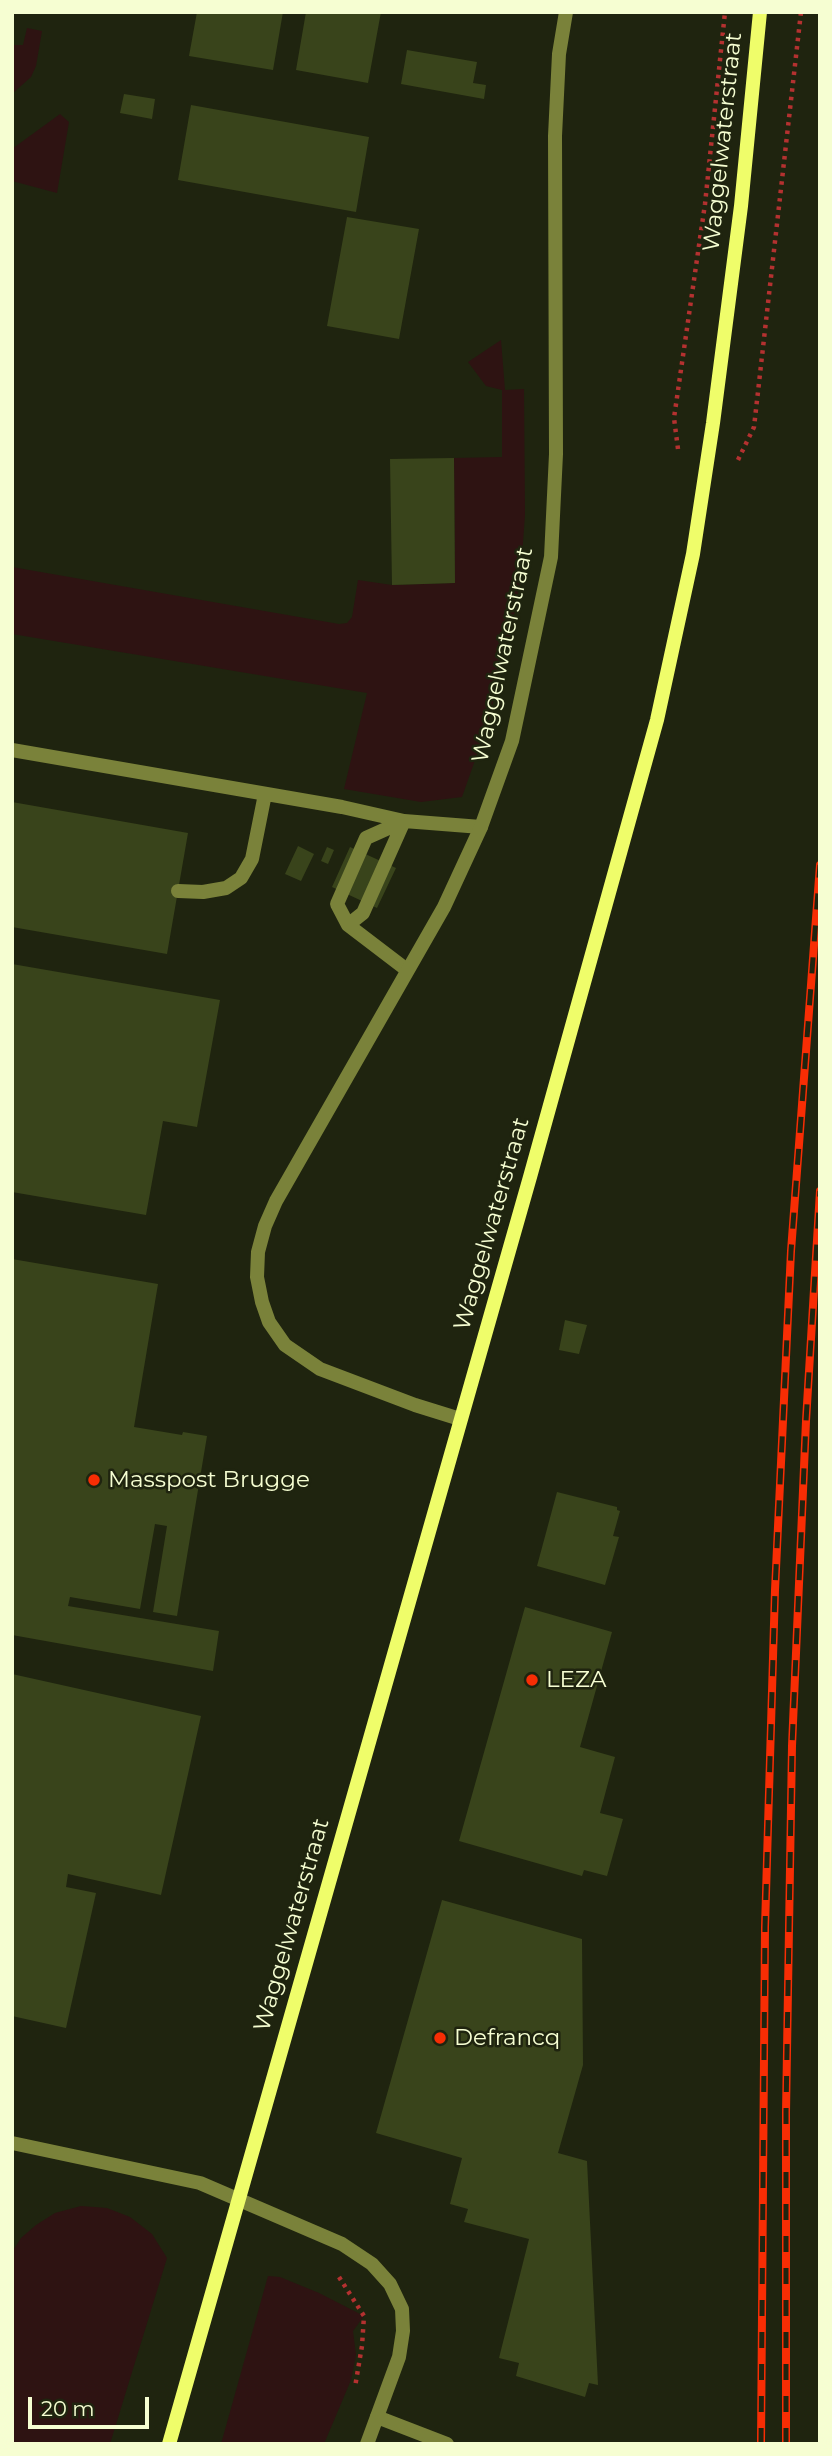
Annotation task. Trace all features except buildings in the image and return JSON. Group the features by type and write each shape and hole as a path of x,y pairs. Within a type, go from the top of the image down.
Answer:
{"main road":[{"name":"Waggelwaterstraat","path":"169,2444 657,720 693,554 713,423 741,206 760,12"}],"street":[{"name":"Waggelwaterstraat","path":"460,1419 332,1374 303,1359 285,1345 269,1322 262,1303 257,1277 258,1252 276,1201 444,907 481,827 512,741 551,557 556,454 555,136 559,54 565,12"},
{"path":"12,750 404,821 481,827"},
{"path":"178,891 203,892 226,888 241,878 252,859 265,794"},
{"path":"348,925 363,913 404,821"},
{"path":"404,821 366,838 337,904 348,925 407,970"},
{"path":"12,2143 200,2183 342,2244 372,2264 390,2284 402,2309 403,2332 399,2357 367,2444"},
{"path":"377,2417 447,2444"}],"path":[{"path":"680,459 674,418 705,204 725,12"},
{"path":"737,461 754,427 801,12"},
{"path":"337,2273 364,2316 354,2396"}],"shaded area":[{"path":"27,28 42,31 36,66 31,77 12,94 12,45 23,45"},
{"path":"60,114 69,122 57,193 12,181 12,149"},
{"path":"501,340 505,390 524,389 525,515 520,583 508,647 486,729 462,797 421,802 344,789 367,693 12,634 12,567 339,624 347,623 352,617 358,580 392,585 455,583 454,458 502,457 502,390 486,386 468,362"},
{"path":"81,2206 107,2208 130,2217 152,2234 167,2258 110,2444 12,2444 12,2252 21,2238 36,2225 55,2213"},
{"path":"268,2276 280,2277 319,2293 364,2316 353,2331 356,2355 351,2380 324,2444 221,2444"}],"railway":[{"path":"761,2444 765,1927 775,1590 791,1251 820,865"},
{"path":"786,2444 786,2112 792,1746 806,1421 820,1191"}],"place":[{"name":"Masspost Brugge","path":"94,1480"},
{"name":"LEZA","path":"532,1680"},
{"name":"Defrancq","path":"440,2038"}]}
